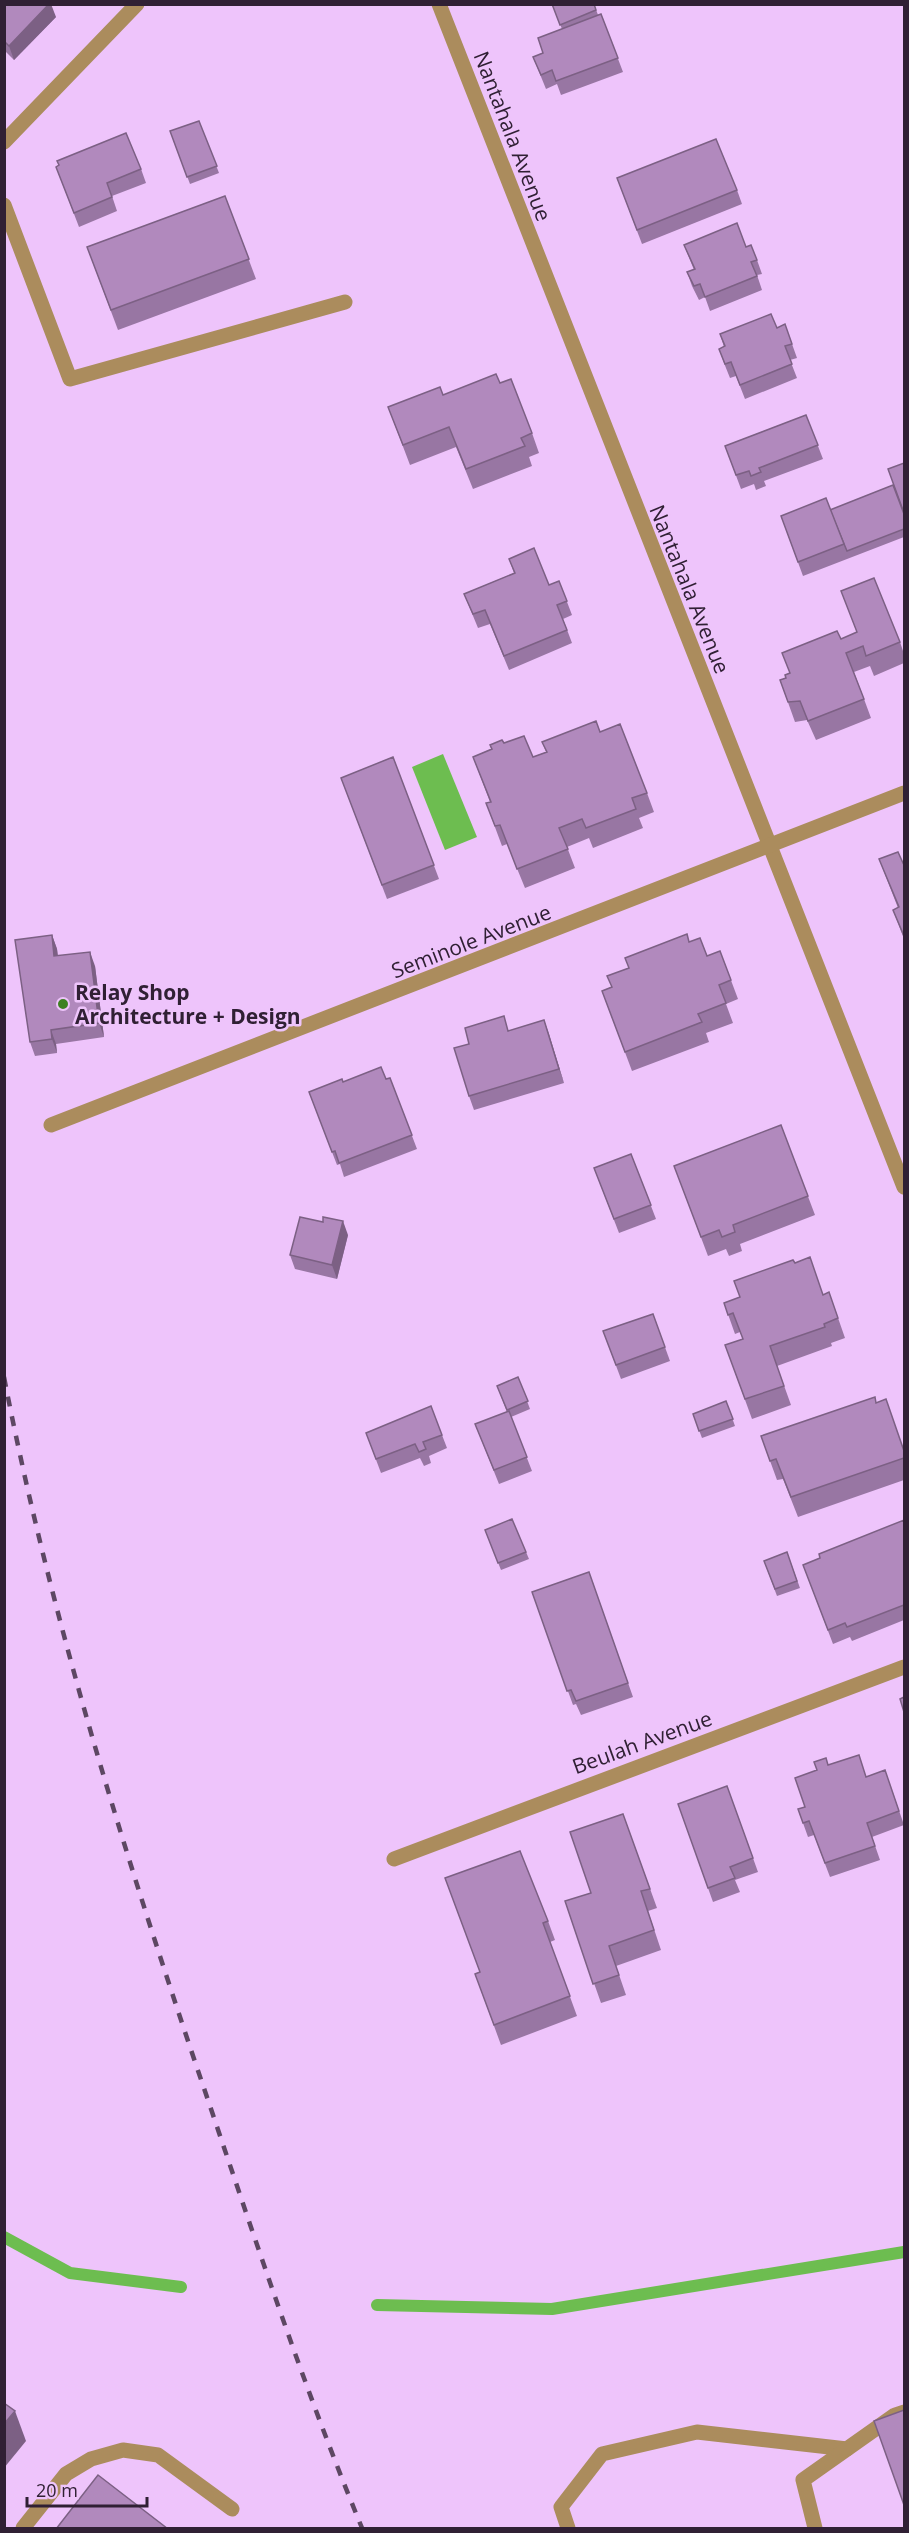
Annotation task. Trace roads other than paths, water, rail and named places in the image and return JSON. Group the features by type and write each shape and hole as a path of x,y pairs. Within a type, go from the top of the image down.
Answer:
{"street":[{"path":"4,142 137,4"},
{"name":"Nantahala Avenue","path":"439,4 904,1187"},
{"path":"4,205 70,379 345,302"},
{"name":"Seminole Avenue","path":"51,1125 904,793"},
{"name":"Beulah Avenue","path":"394,1859 904,1667"},
{"path":"815,2529 803,2480 895,2415 904,2412"},
{"path":"568,2529 561,2507 602,2454 697,2432 847,2449"},
{"path":"23,2529 66,2474 91,2459 123,2450 158,2455 232,2509"}],"waterway":[{"path":"4,2237 70,2273 181,2287"},
{"path":"377,2305 552,2309 904,2252"}],"railway":[{"path":"4,1377 23,1470 69,1654 150,1927 264,2266 321,2424 362,2528"}],"place":[{"name":"Relay Shop Architecture + Design","path":"63,1004"}]}
